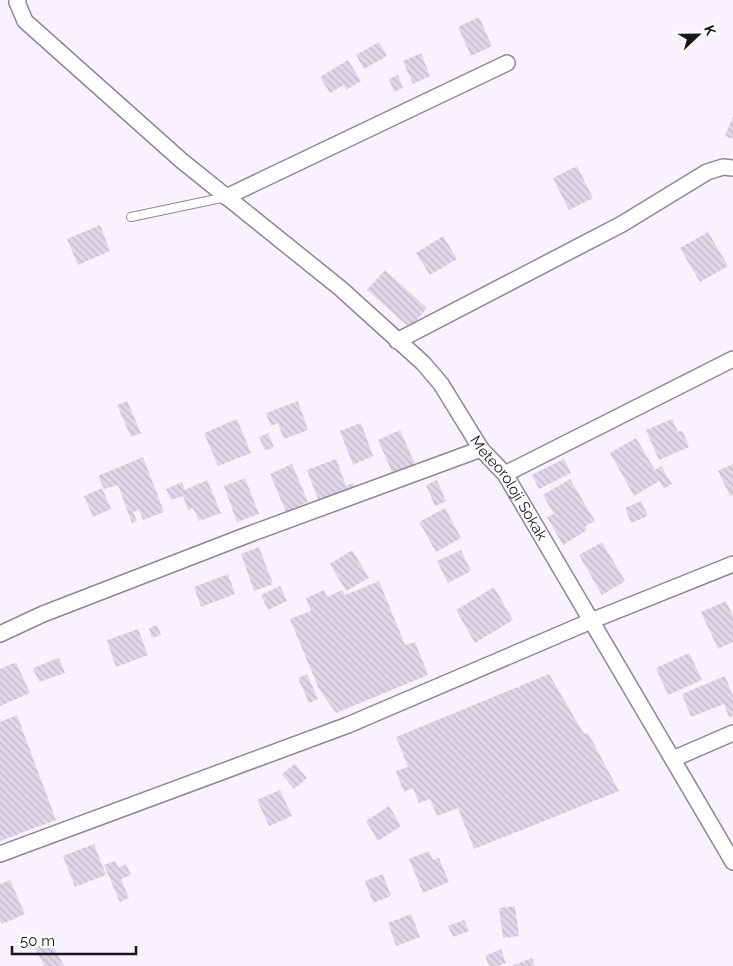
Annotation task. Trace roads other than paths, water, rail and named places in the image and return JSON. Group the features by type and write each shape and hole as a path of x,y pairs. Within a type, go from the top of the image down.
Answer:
{"street":[{"name":"Meteoroloji Sokak","path":"18,0 17,2 25,21 182,161 340,288 423,363 441,384 481,448 505,474 733,862"},
{"path":"226,197 507,63"},
{"path":"397,341 622,224 707,172 723,167 733,168"},
{"path":"505,474 733,359"},
{"path":"0,634 43,614 481,448"},
{"path":"0,854 348,725 733,564"},
{"path":"673,759 733,733"}],"lane":[{"path":"131,218 226,197"}]}
